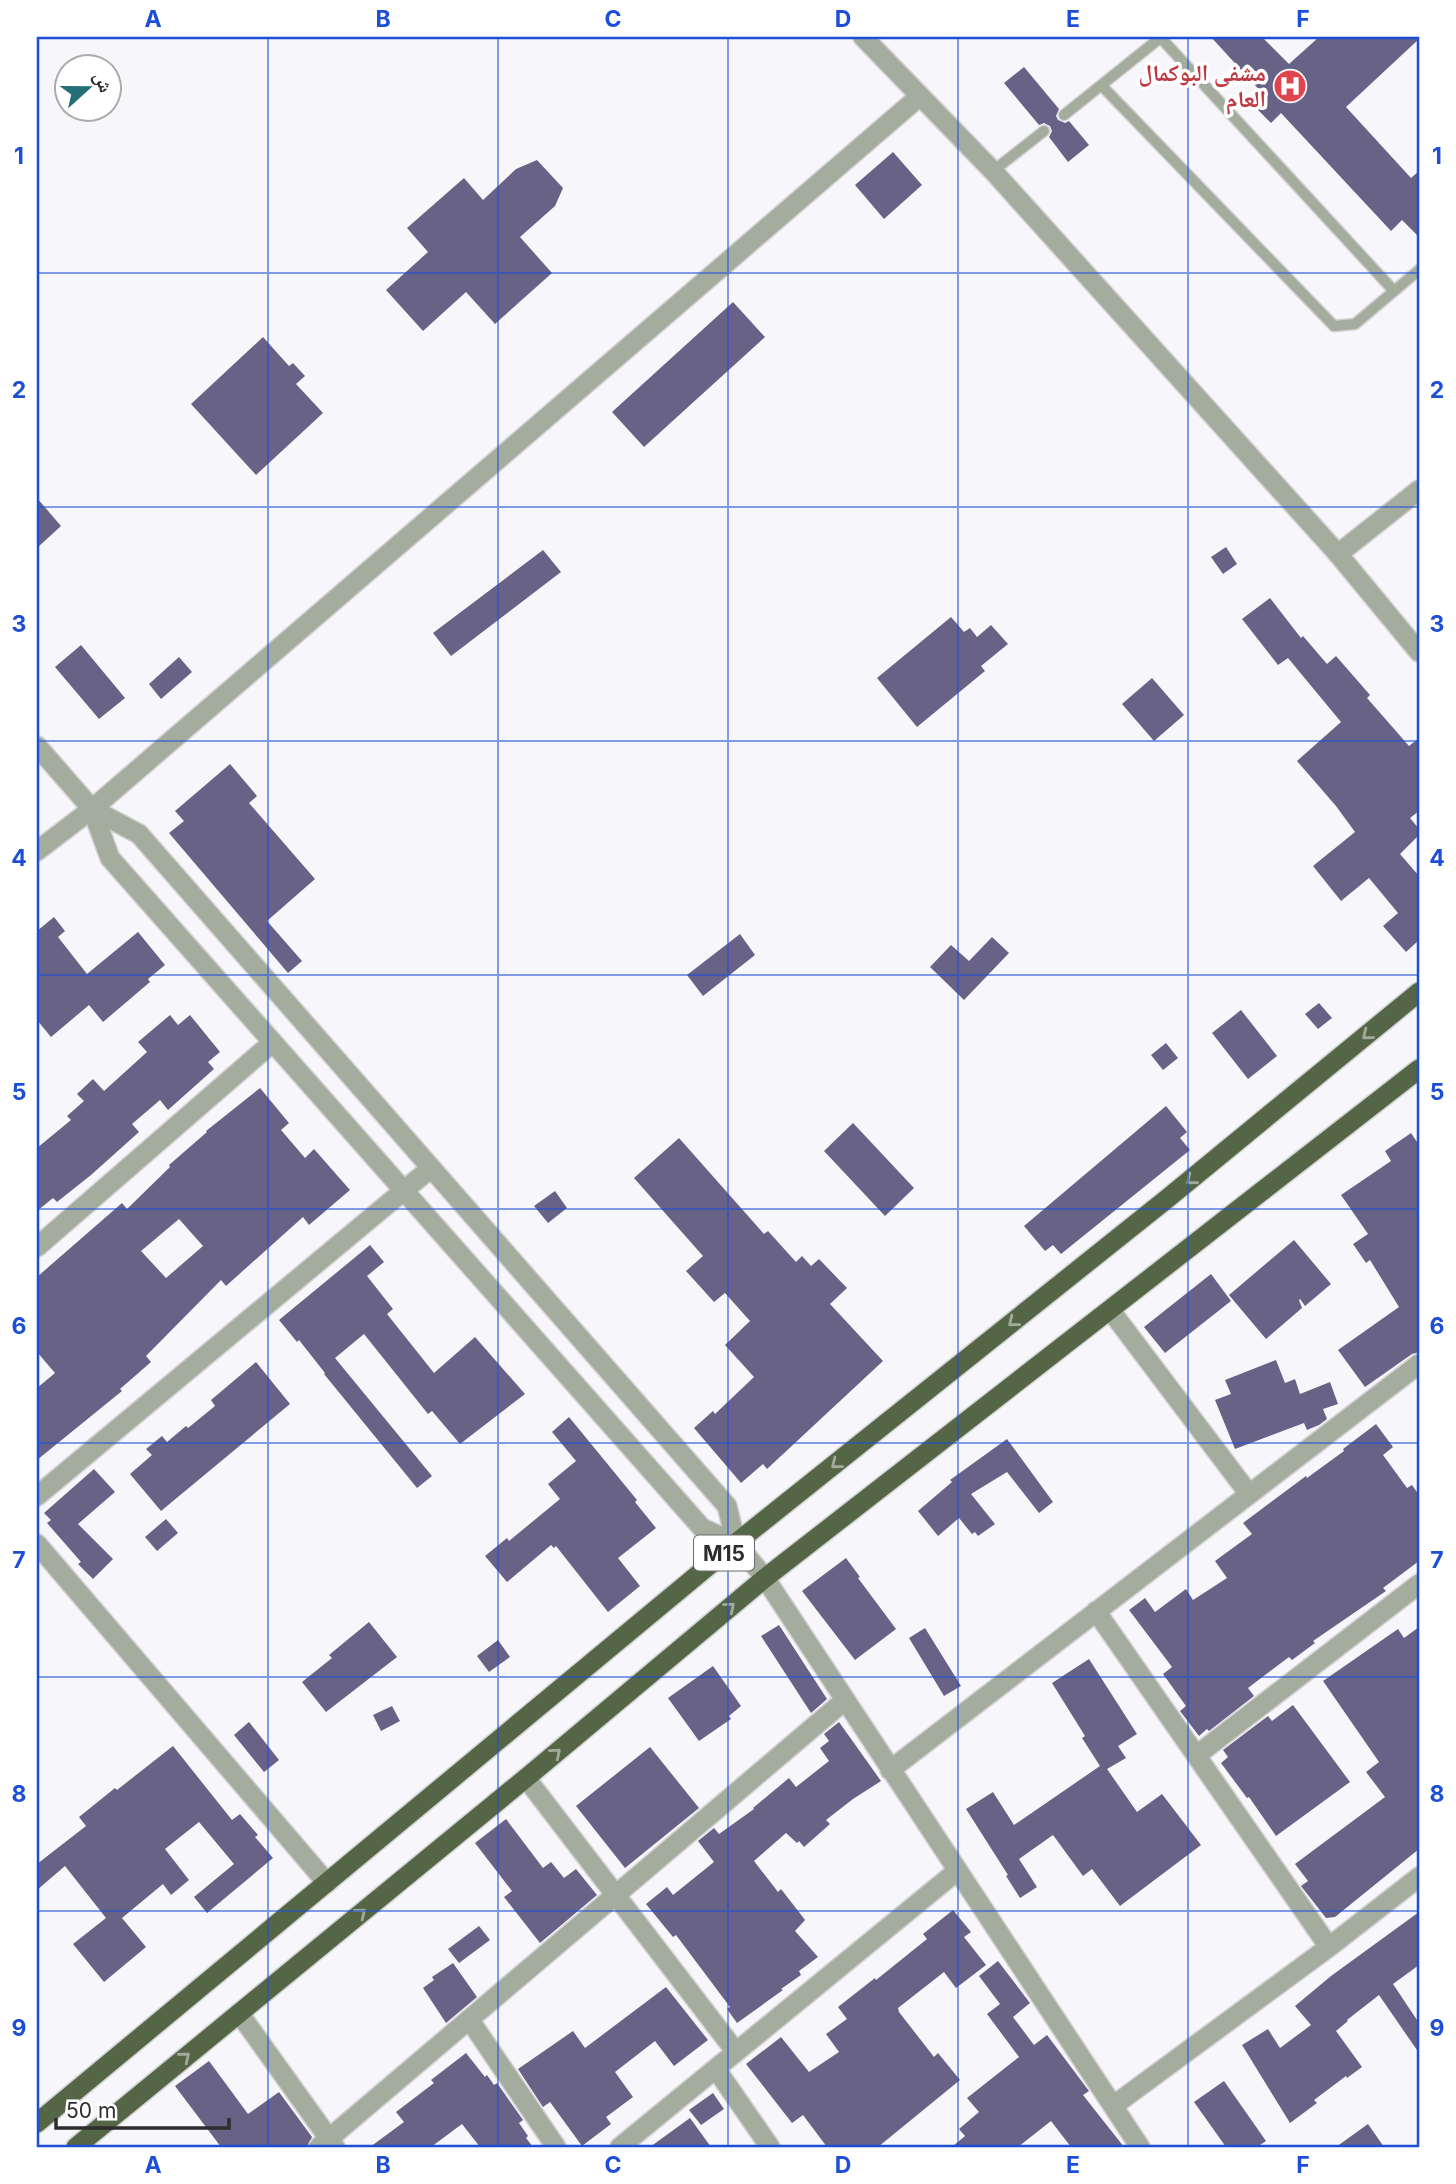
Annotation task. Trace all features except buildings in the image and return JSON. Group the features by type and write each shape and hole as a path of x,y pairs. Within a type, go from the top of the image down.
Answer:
{"highway":[{"name":"M15","path":"37,2123 736,1543 1168,1198 1419,992"},
{"name":"M15","path":"76,2147 765,1578 1419,1069"}],"street":[{"path":"863,37 993,171 1338,554 1419,652"},
{"path":"37,851 92,809 920,96"},
{"path":"1338,554 1419,490"},
{"path":"37,746 92,809 139,834 727,1506 736,1543 765,1578 1140,2147"},
{"path":"92,809 110,858 272,1043 702,1528 736,1543"},
{"path":"37,1247 272,1043"},
{"path":"37,1496 431,1168"},
{"path":"1111,1311 1249,1494"},
{"path":"890,1770 1419,1364"},
{"path":"37,1544 327,1883"},
{"path":"1198,1755 1419,1584"},
{"path":"1096,1611 1329,1947"},
{"path":"239,2013 327,2144 469,2019 845,1701"},
{"path":"526,1778 736,2052"},
{"path":"620,2147 957,1871"},
{"path":"1112,2106 1329,1947 1419,1877"},
{"path":"469,2019 556,2147"},
{"path":"716,2069 770,2147"}],"lane":[{"path":"1064,115 1160,37 1394,291"},
{"path":"1102,86 1334,326 1355,324 1419,270"},
{"path":"993,171 1044,131"}],"place":[{"name":"مشفى البوكمال العام","path":"1290,86"}]}
